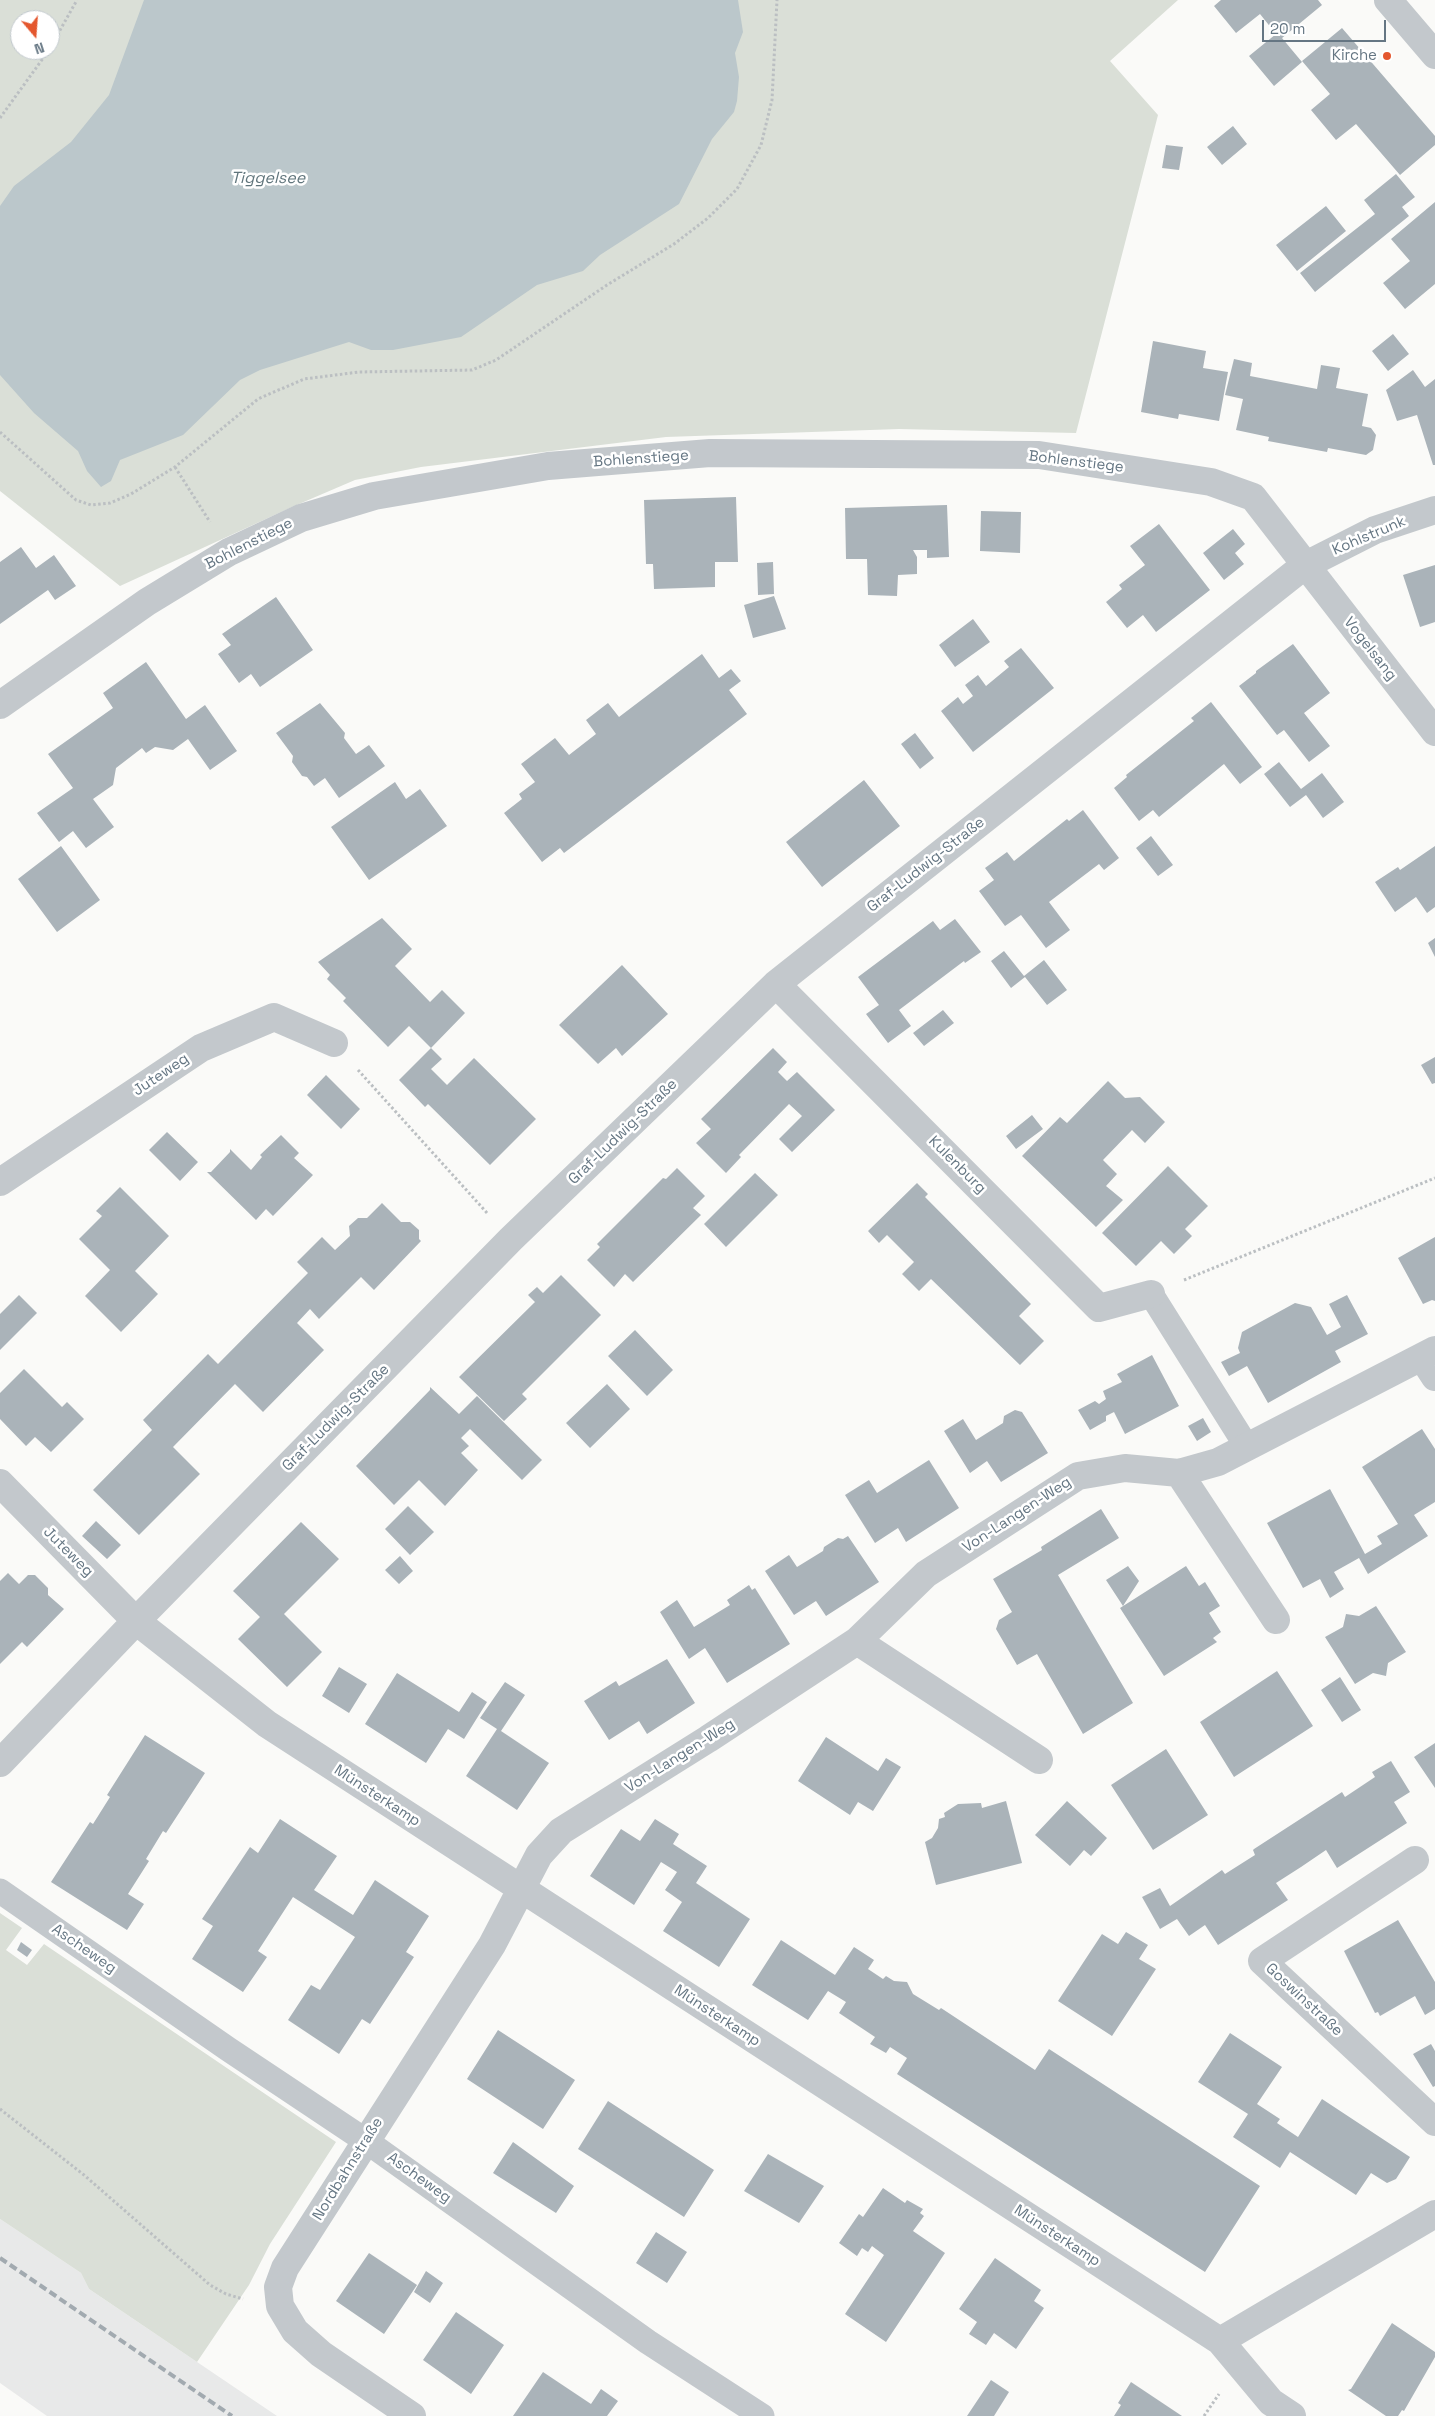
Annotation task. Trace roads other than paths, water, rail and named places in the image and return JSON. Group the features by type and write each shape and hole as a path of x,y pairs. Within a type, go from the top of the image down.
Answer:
{"street":[{"path":"1388,0 1435,54"},
{"name":"Bohlenstiege","path":"0,705 147,602 229,552 300,518 374,496 548,466 710,454 1039,455 1211,482 1254,497 1304,566"},
{"name":"Kohlstrunk","path":"1304,566 1375,530 1435,510"},
{"name":"Vogelsang","path":"1304,566 1435,732"},
{"name":"Graf-Ludwig-Straße","path":"0,1764 136,1621 511,1239 776,984 1304,566"},
{"name":"Kulenburg","path":"776,984 1099,1308 1151,1294"},
{"name":"Juteweg","path":"0,1182 201,1048 274,1017 334,1044"},
{"name":"Von-Langen-Weg","path":"523,1890 539,1855 561,1831 708,1739 857,1641 926,1574 1078,1476 1125,1468 1178,1473 1218,1462 1431,1361"},
{"path":"1178,1473 1276,1620"},
{"name":"Juteweg","path":"0,1483 136,1621"},
{"name":"Münsterkamp","path":"136,1621 267,1724 1220,2341 1271,2402 1292,2416"},
{"path":"857,1641 1039,1760"},
{"name":"Goswinstraße","path":"1416,1860 1262,1961 1435,2122"},
{"name":"Nordbahnstraße","path":"412,2416 321,2354 295,2331 280,2306 278,2287 286,2268 492,1945 523,1890"},
{"path":"1220,2341 1435,2214"}],"lane":[{"path":"1151,1294 1247,1447"},
{"name":"Ascheweg","path":"0,1891 228,2048 366,2140 648,2342 762,2416"}],"water":[{"name":"Tiggelsee","path":"144,0 738,0 743,32 735,53 739,77 737,101 734,112 712,139 679,204 600,255 583,271 537,285 461,337 393,350 371,350 349,342 260,370 240,380 183,435 120,460 111,481 101,487 87,471 78,451 34,413 0,375 0,206 14,186 71,142 109,95"}],"railway":[{"path":"0,2258 232,2416"}],"place":[{"name":"Kirche","path":"1387,56"}]}
